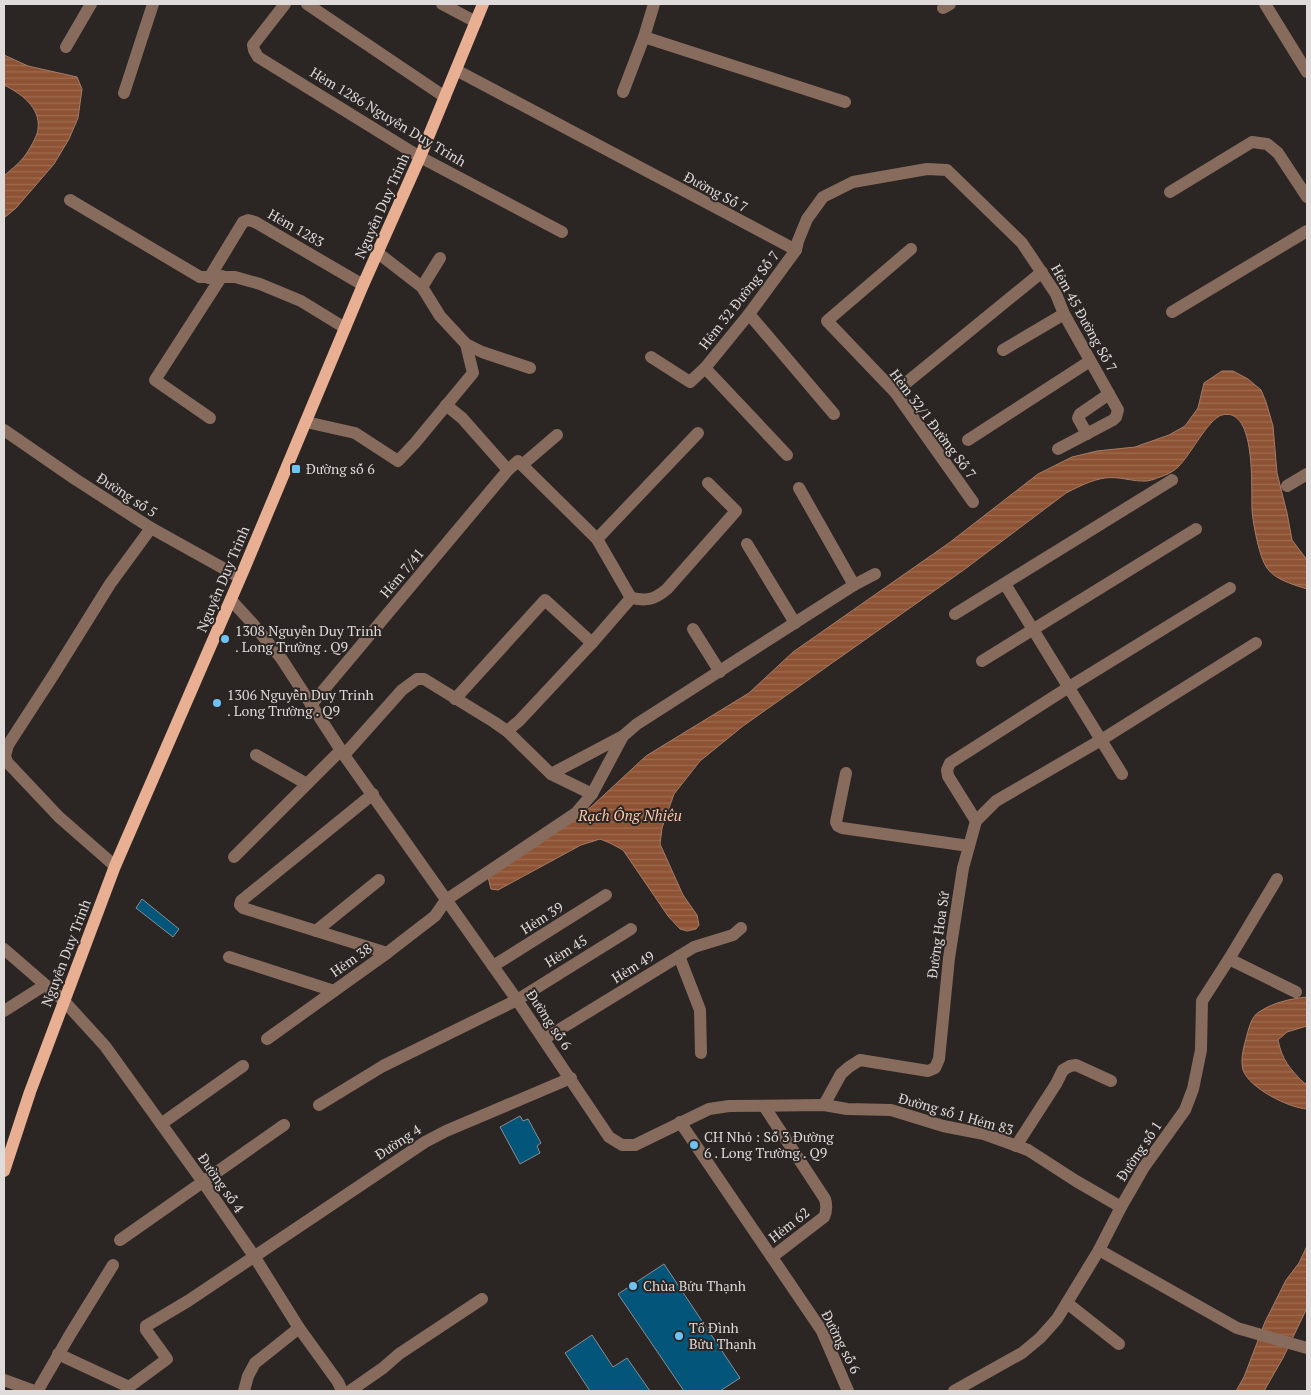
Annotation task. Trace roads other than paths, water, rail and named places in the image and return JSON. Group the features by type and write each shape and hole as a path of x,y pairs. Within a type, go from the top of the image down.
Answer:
{"main road":[{"name":"Nguyễn Duy Trinh","path":"4,1171 30,1092 115,866 231,600 483,4"}],"street":[{"path":"66,48 91,4"},
{"path":"124,93 153,4"},
{"name":"Hẻm 1286 Nguyễn Duy Trinh","path":"285,4 253,45 258,57 420,156 562,232"},
{"path":"306,4 445,97"},
{"path":"442,4 476,22"},
{"path":"623,92 644,37 654,4"},
{"path":"1265,4 1307,72"},
{"path":"644,37 845,102"},
{"name":"Đường Số 7","path":"456,70 796,250"},
{"path":"1170,192 1252,142 1266,144 1278,153 1307,197"},
{"name":"Hẻm 45 Đường Số 7","path":"796,250 807,219 823,197 853,182 927,169 947,170 1022,243 1056,294 1064,314 1118,410 1116,417 1058,449"},
{"path":"70,200 200,277 235,277 260,284 301,301 345,328"},
{"name":"Hẻm 1283","path":"209,278 243,222 248,220 255,222 363,285"},
{"path":"1172,312 1307,231"},
{"name":"Hẻm 32/1 Đường Số 7","path":"911,248 827,321 895,392 973,502"},
{"name":"Hẻm 32 Đường Số 7","path":"651,357 690,382 705,368 749,314 796,250"},
{"path":"378,253 422,287 440,316 466,344 482,352 530,368"},
{"path":"422,287 440,258"},
{"path":"895,392 1042,272"},
{"path":"210,418 155,380 222,276"},
{"path":"749,314 834,414"},
{"path":"1003,350 1064,314"},
{"path":"306,422 355,433 398,461 473,373 466,344"},
{"path":"968,440 1090,361"},
{"path":"705,368 788,455"},
{"path":"1087,434 1078,418 1080,414 1109,394"},
{"path":"446,404 462,418 508,470"},
{"name":"Đường số 5","path":"4,430 75,479 152,528 240,578"},
{"path":"597,539 698,433"},
{"name":"Hẻm 7/41","path":"311,705 508,470 558,434"},
{"path":"520,463 597,539 631,598"},
{"path":"1287,486 1307,474"},
{"path":"955,614 1172,480"},
{"path":"631,598 646,600 658,596 667,589 736,511 708,483"},
{"path":"799,488 854,586"},
{"path":"115,866 59,817 7,762 4,756 8,745 110,584 152,528"},
{"path":"982,661 1196,529"},
{"path":"747,544 795,623"},
{"path":"551,774 623,736 636,724 875,574"},
{"path":"1006,584 1122,774"},
{"path":"976,821 948,776 946,770 950,763 1230,588"},
{"path":"507,731 519,721 592,643 631,598"},
{"name":"Đường số 6","path":"231,600 281,658 343,753 517,1000 610,1137 622,1145 635,1145 680,1122 822,1331 848,1391"},
{"path":"455,699 545,600 592,643"},
{"path":"693,629 720,672"},
{"name":"Đường Hoa Sứ","path":"824,1105 841,1074 860,1060 928,1071 935,1068 939,1059 949,958 963,868 976,821 996,801 1101,740 1256,643"},
{"path":"234,857 307,784 343,753 402,690 417,679 424,679 494,722 507,731 551,774 592,794"},
{"name":"Hẻm 38","path":"267,1039 435,916 446,900 576,813 592,794 623,736"},
{"path":"256,755 307,784"},
{"path":"846,773 836,822 838,826 969,846"},
{"path":"373,794 242,901 240,905 243,908 387,953"},
{"name":"Đường số 1","path":"954,1391 1022,1353 1040,1338 1057,1319 1099,1250 1144,1167 1185,1110 1193,1089 1201,1050 1202,1001 1277,879"},
{"path":"316,931 379,880"},
{"name":"Hẻm 39","path":"493,966 606,895"},
{"name":"Hẻm 49","path":"544,1039 694,947 733,934 741,928"},
{"name":"Hẻm 45","path":"319,1105 383,1066 517,1000 631,929"},
{"name":"Đường số 4","path":"4,949 64,1001 105,1046 254,1256 299,1328 338,1382 342,1391"},
{"path":"679,956 700,1010 701,1053"},
{"path":"229,957 334,991"},
{"path":"1229,959 1296,992"},
{"path":"4,1011 46,985"},
{"path":"1016,1146 1063,1070 1076,1064 1111,1081"},
{"path":"161,1124 243,1066"},
{"name":"Đường 4","path":"126,1389 167,1359 145,1329 146,1326 188,1301 424,1142 571,1078"},
{"name":"Đường số 1 Hẻm 83","path":"680,1122 709,1109 729,1106 824,1105 847,1109 891,1110 943,1126 984,1134 1028,1150 1121,1208"},
{"name":"Hẻm 62","path":"764,1106 825,1199 827,1205 824,1217 772,1257"},
{"path":"120,1240 284,1125"},
{"path":"1099,1250 1237,1328 1307,1348"},
{"path":"4,1380 31,1390 38,1390 113,1265"},
{"path":"350,1391 383,1368 407,1348 482,1299"},
{"path":"1066,1304 1119,1344"},
{"path":"244,1391 248,1376 255,1364 299,1328"},
{"path":"58,1354 126,1389"}],"water":[{"path":"4,55 28,66 77,77 82,89 78,118 69,139 54,164 16,208 4,218 4,176 20,162 28,151 38,132 38,121 33,108 28,102 4,85"},
{"name":"Rạch Ông Nhiêu","path":"1222,371 1233,371 1248,379 1261,390 1266,402 1273,426 1277,473 1292,540 1307,560 1307,589 1275,576 1264,563 1257,540 1252,510 1250,452 1247,436 1241,423 1233,416 1222,415 1205,430 1183,462 1168,474 1147,481 1116,478 1100,479 1066,493 965,569 743,726 700,761 674,794 662,828 660,844 683,895 697,915 699,925 696,929 687,931 680,929 668,916 623,850 600,839 581,845 498,890 491,889 488,877 541,843 591,807 646,756 749,693 793,652 949,543 1038,474 1072,457 1097,451 1135,447 1169,435 1185,426 1198,408 1204,383"},
{"path":"1307,997 1307,1026 1287,1032 1278,1040 1287,1064 1307,1084 1307,1109 1280,1101 1261,1090 1247,1077 1243,1070 1242,1061 1249,1029 1257,1014 1276,1003"},
{"path":"1307,1246 1307,1308 1283,1358 1264,1391 1236,1391 1244,1377 1265,1322 1286,1280 1299,1263"}],"place":[{"name":"Đường số 6","path":"296,469"},
{"name":"1308 Nguyễn Duy Trinh . Long Trường . Q9","path":"225,639"},
{"name":"1306 Nguyễn Duy Trinh . Long Trường . Q9","path":"217,703"},
{"name":"CH Nhỏ : Số 3 Đường 6 . Long Trường . Q9","path":"694,1145"},
{"name":"Chùa Bửu Thạnh","path":"633,1286"},
{"name":"Tổ Đình Bửu Thạnh","path":"679,1336"}]}
